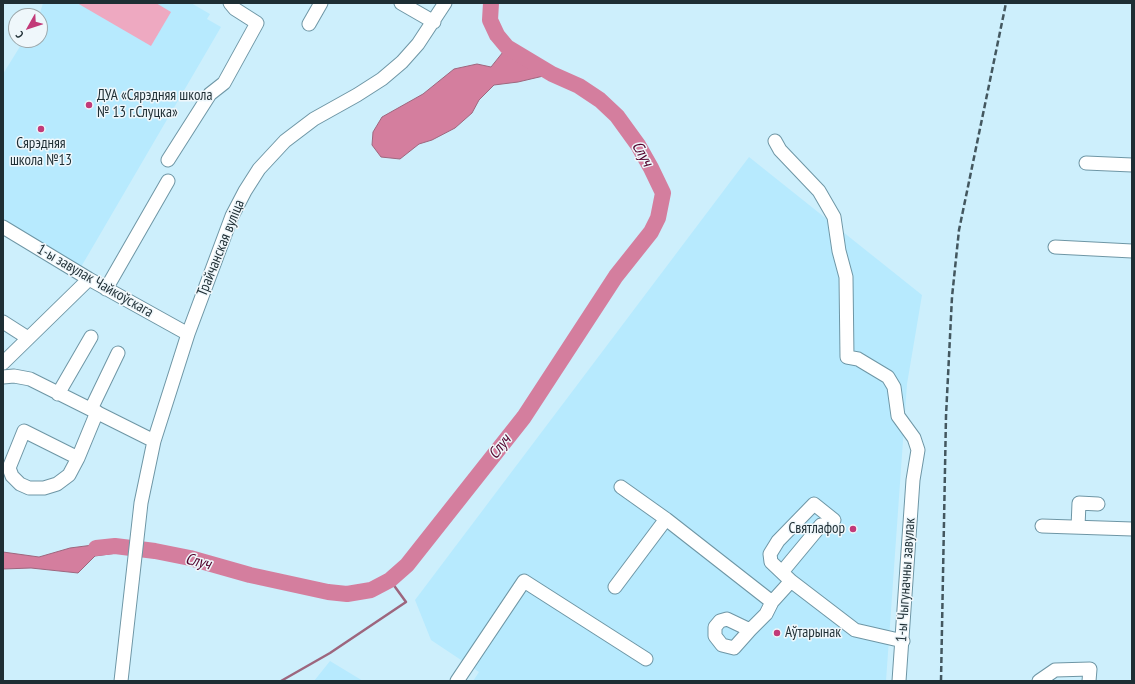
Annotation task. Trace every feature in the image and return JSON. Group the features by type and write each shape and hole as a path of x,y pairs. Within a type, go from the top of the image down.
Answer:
{"street":[{"path":"168,160 210,94 224,83 257,23 235,9 230,3"},
{"path":"309,24 320,3"},
{"path":"402,3 434,22"},
{"name":"Трайчанская вуліца","path":"121,681 141,503 154,440 188,334 232,216 244,190 259,169 298,130 382,79 402,62 434,22 445,3"},
{"name":"1-ы Чыгуначны завулак","path":"775,141 780,150 819,191 834,217 839,251 846,277 847,358 858,359 888,377 894,387 898,416 914,438 918,450 913,480 903,641 899,681"},
{"path":"1086,163 1132,165"},
{"path":"106,289 168,181"},
{"name":"1-ы завулак Чайкоўскага","path":"3,227 106,289 188,334"},
{"path":"1055,247 1132,251"},
{"path":"3,362 89,279"},
{"path":"3,322 28,338"},
{"path":"58,394 91,337"},
{"path":"78,458 24,431 9,468 12,476 20,484 28,488 44,488 57,484 69,475 78,458 94,410 118,353"},
{"path":"3,377 14,376 30,378 58,394 154,440"},
{"path":"621,487 666,519 772,602"},
{"path":"1078,527 1079,503 1098,504"},
{"path":"834,520 814,504 778,541 770,554 771,562 786,577 855,630 903,641"},
{"path":"615,587 666,519"},
{"path":"750,630 766,614 786,577 821,525"},
{"path":"1042,526 1132,529"},
{"path":"457,681 524,581 646,659"},
{"path":"1039,681 1055,670 1090,669 1089,681"}],"shaded area":[{"name":"ДУА «Сярэдняя школа № 13 г.Слуцка»","path":"43,3 191,3 210,14 207,19 221,27 81,267 3,219 3,74 19,48 48,48 48,8 41,8"},
{"path":"77,3 156,3 171,12 151,46"},
{"path":"507,47 552,74 518,82 494,85 479,100 472,113 455,128 432,140 419,144 400,159 381,157 372,145 373,132 382,117 423,94 454,69 477,64 491,67"},
{"path":"749,157 922,295 907,384 886,681 473,681 479,672 431,640 415,600"},
{"path":"116,542 117,553 95,556 78,573 31,568 3,569 3,552 39,557 70,548"},
{"path":"330,661 363,681 314,681"}],"waterway":[{"name":"Случ","path":"96,548 115,546 155,551 190,558 250,575 328,592 347,594 371,590 390,580 407,565 524,417 616,276 651,232 658,218 663,193 638,145 617,116 600,100 579,86 552,74 507,47 497,35 490,20 491,3"},
{"path":"281,681 330,653 406,602 390,580"}],"railway":[{"path":"941,681 946,416 952,297 959,230 1006,3"}],"place":[{"name":"ДУА «Сярэдняя школа № 13 г.Слуцка»","path":"89,105"},
{"name":"Сярэдняя школа №13","path":"41,129"},
{"name":"Святлафор","path":"853,529"},
{"name":"Аўтарынак","path":"777,633"}]}
